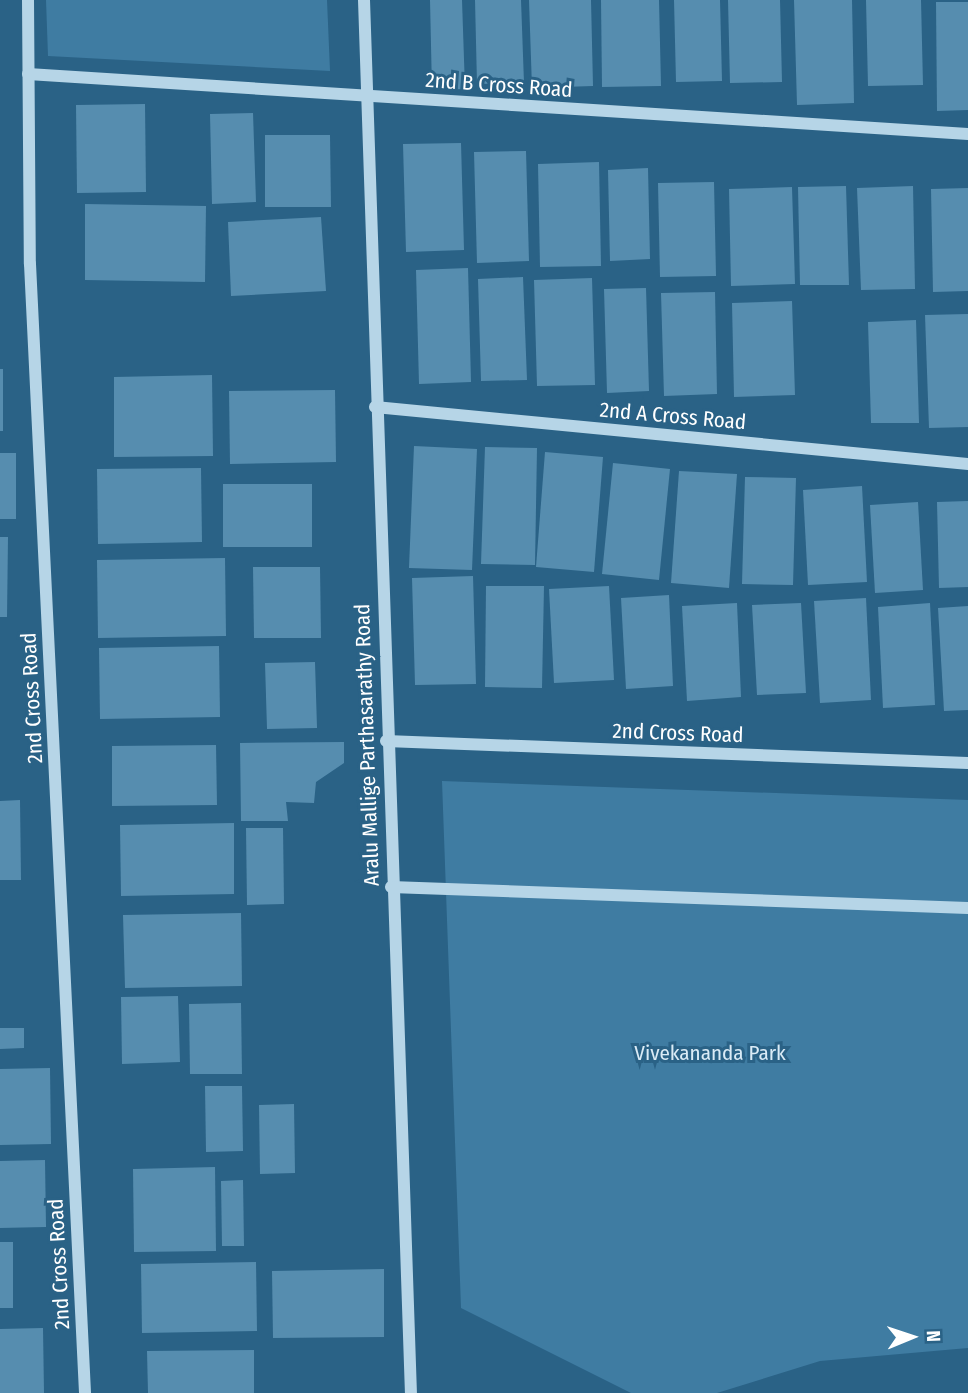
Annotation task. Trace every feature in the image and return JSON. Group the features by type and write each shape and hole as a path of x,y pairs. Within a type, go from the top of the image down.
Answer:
{"street":[{"name":"2nd Cross Road","path":"28,0 30,264 85,1393"},
{"name":"Aralu Mallige Parthasarathy Road","path":"364,0 364,95 391,887 414,1391"},
{"name":"2nd B Cross Road","path":"28,74 968,134"},
{"name":"2nd A Cross Road","path":"375,407 968,464"},
{"name":"2nd Cross Road","path":"386,741 968,763"},
{"path":"391,887 968,908"}],"green space":[{"path":"46,0 327,0 330,71 48,56"},
{"name":"Vivekananda Park","path":"442,781 968,800 968,1348 820,1361 717,1393 631,1393 461,1308"}],"building":[{"path":"430,0 462,0 465,89 432,90"},
{"path":"475,0 521,0 524,83 477,84"},
{"path":"529,0 591,0 593,86 532,88"},
{"path":"601,0 659,0 661,86 602,87"},
{"path":"674,0 720,0 722,81 676,82"},
{"path":"728,0 780,0 782,82 730,83"},
{"path":"794,0 852,0 854,103 797,105"},
{"path":"866,0 921,0 923,85 868,86"},
{"path":"936,2 968,2 968,110 937,111"},
{"path":"145,104 146,192 77,193 76,105"},
{"path":"253,113 256,202 212,204 210,114"},
{"path":"265,135 330,135 331,207 265,207"},
{"path":"461,143 464,250 406,252 403,144"},
{"path":"526,151 529,261 477,263 474,152"},
{"path":"599,162 601,266 540,267 538,164"},
{"path":"648,168 650,259 610,261 608,170"},
{"path":"714,182 716,276 660,277 658,183"},
{"path":"846,186 849,285 800,285 798,187"},
{"path":"913,186 915,289 861,290 857,188"},
{"path":"792,187 795,284 731,286 729,189"},
{"path":"968,188 968,291 933,292 931,189"},
{"path":"85,204 206,206 205,282 85,280"},
{"path":"321,217 326,291 231,296 228,222"},
{"path":"468,268 471,382 419,384 416,270"},
{"path":"523,277 527,380 481,381 478,279"},
{"path":"592,278 595,385 537,386 534,280"},
{"path":"646,288 649,391 607,393 604,289"},
{"path":"715,292 717,394 664,396 661,293"},
{"path":"792,301 795,395 734,397 732,303"},
{"path":"968,314 968,427 929,428 925,315"},
{"path":"916,320 919,423 871,423 868,322"},
{"path":"0,369 3,369 3,431 0,431"},
{"path":"212,375 213,456 114,457 114,377"},
{"path":"335,390 336,462 230,464 229,391"},
{"path":"414,446 477,449 472,570 409,568"},
{"path":"485,447 537,448 535,565 481,564"},
{"path":"545,452 603,457 594,572 536,567"},
{"path":"0,453 16,453 16,519 0,519"},
{"path":"613,463 670,469 659,580 602,574"},
{"path":"201,468 202,542 98,544 97,469"},
{"path":"679,471 737,474 729,588 671,583"},
{"path":"745,477 796,478 793,585 742,584"},
{"path":"223,484 312,484 312,547 223,547"},
{"path":"862,486 867,582 808,585 803,490"},
{"path":"968,501 968,587 939,588 937,502"},
{"path":"918,502 923,590 875,593 870,505"},
{"path":"0,537 8,537 7,617 0,617"},
{"path":"225,558 226,636 98,638 97,560"},
{"path":"253,567 320,567 321,638 254,638"},
{"path":"473,576 476,684 415,685 412,578"},
{"path":"486,586 544,586 542,688 485,687"},
{"path":"609,586 614,680 554,683 549,589"},
{"path":"669,595 673,686 626,689 621,598"},
{"path":"866,598 871,700 820,703 814,601"},
{"path":"737,603 741,697 687,701 682,606"},
{"path":"801,603 806,693 757,695 752,605"},
{"path":"930,603 935,705 883,708 878,607"},
{"path":"968,606 968,710 944,711 938,608"},
{"path":"219,646 220,717 100,719 99,648"},
{"path":"315,662 317,728 267,729 265,663"},
{"path":"344,742 344,763 316,782 314,803 286,802 288,821 241,821 240,743"},
{"path":"216,745 217,805 112,806 112,746"},
{"path":"20,800 21,880 0,880 0,801"},
{"path":"234,823 234,894 121,896 120,825"},
{"path":"246,828 283,828 284,904 247,905"},
{"path":"241,913 242,986 125,988 123,915"},
{"path":"178,996 180,1062 122,1064 121,997"},
{"path":"241,1003 242,1074 190,1074 189,1004"},
{"path":"0,1028 24,1028 24,1048 0,1049"},
{"path":"50,1068 51,1144 0,1145 0,1069"},
{"path":"205,1086 242,1086 243,1151 206,1152"},
{"path":"294,1104 295,1173 260,1174 259,1105"},
{"path":"45,1160 46,1227 0,1228 0,1161"},
{"path":"215,1167 216,1251 134,1252 133,1169"},
{"path":"243,1180 244,1246 222,1246 221,1181"},
{"path":"0,1242 13,1242 13,1308 0,1308"},
{"path":"256,1262 257,1331 142,1333 141,1264"},
{"path":"384,1269 384,1337 273,1338 272,1271"},
{"path":"43,1328 44,1393 0,1393 0,1329"},
{"path":"254,1350 254,1393 148,1393 147,1351"}]}
